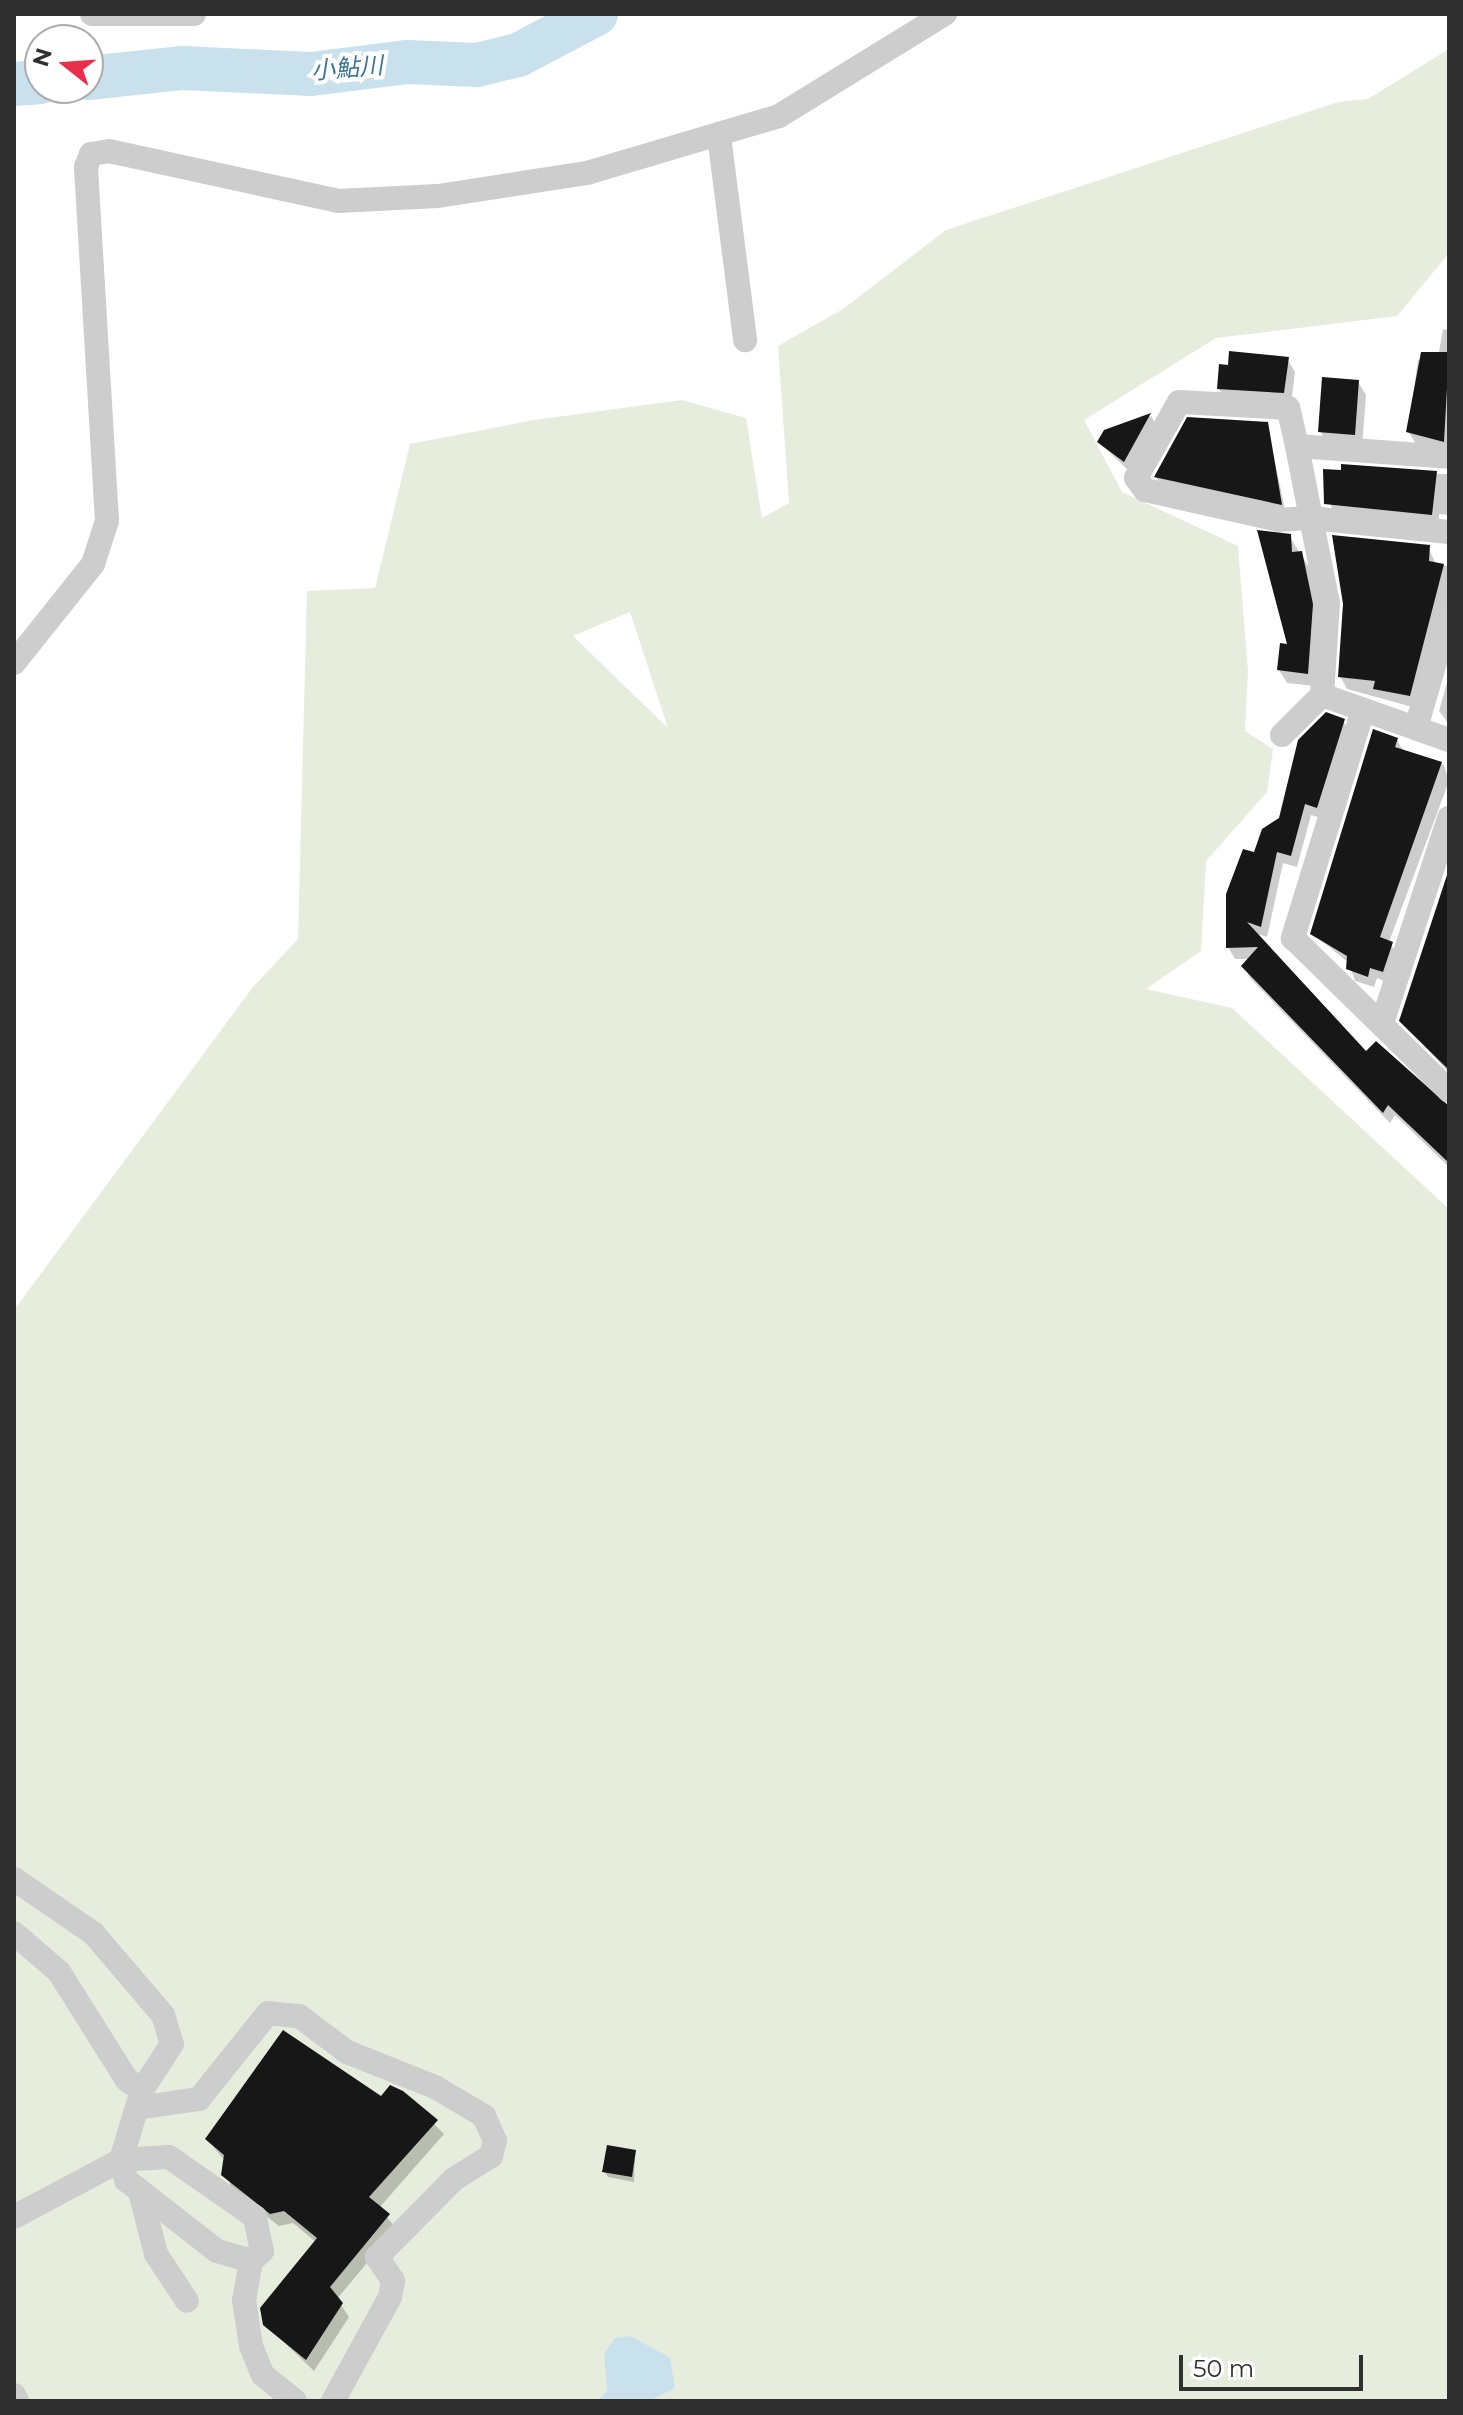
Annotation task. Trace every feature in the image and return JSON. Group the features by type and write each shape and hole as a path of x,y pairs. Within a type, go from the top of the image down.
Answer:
{"street":[{"path":"92,14 194,14"},
{"path":"14,663 93,564 107,521 86,167 91,154 109,151 304,197 374,201 587,173 779,116 945,14"},
{"path":"719,136 745,340"},
{"path":"1282,735 1322,695 1328,603 1311,518 1297,446 1288,408 1179,402 1136,478 1145,490 1240,515 1311,518 1449,532"},
{"path":"1297,446 1449,457"},
{"path":"1416,728 1447,627"},
{"path":"1322,695 1449,740"},
{"path":"1363,710 1293,938 1449,1091"},
{"path":"1382,1023 1449,818"},
{"path":"14,1879 93,1933 163,2015 172,2044 140,2099 121,2160 141,2196 156,2254 187,2301"},
{"path":"14,1933 59,1972 140,2099"},
{"path":"140,2099 199,2099 268,2013 299,2016 347,2052 435,2087 484,2116 495,2141 491,2156 454,2179 377,2257 393,2281 390,2297 333,2401"},
{"path":"14,2217 121,2160 169,2157 231,2197 264,2235 262,2251 251,2261 244,2300 251,2346 263,2375 295,2401"},
{"path":"141,2196 217,2251 251,2261"},
{"path":"14,2395 17,2401"}],"green space":[{"path":"1449,49 1449,253 1397,316 1216,338 1084,420 1122,492 1238,546 1248,671 1245,731 1273,749 1267,792 1206,861 1201,951 1146,989 1232,1008 1449,1209 1449,2401 14,2401 14,1310 253,987 298,939 307,591 375,588 410,444 534,420 682,400 746,418 762,518 789,503 778,346 843,309 946,230 1338,102 1368,99","holes":["630,612 668,728 573,636"]}],"water":[{"path":"631,2336 670,2358 675,2388 649,2401 597,2401 607,2391 604,2354 615,2338"}],"building":[{"path":"1229,351 1289,357 1284,393 1217,389 1219,364 1228,365"},
{"path":"1421,352 1449,352 1444,442 1406,432"},
{"path":"1322,377 1359,380 1355,435 1318,432"},
{"path":"1151,413 1124,462 1097,442 1104,430"},
{"path":"1187,417 1268,422 1282,505 1154,477"},
{"path":"1341,464 1437,471 1432,515 1324,504 1323,469 1341,470"},
{"path":"1257,530 1291,534 1292,552 1302,551 1313,604 1308,674 1277,670 1280,643 1287,644"},
{"path":"1332,535 1430,545 1429,561 1444,564 1410,696 1373,689 1375,681 1338,677 1343,604"},
{"path":"1326,712 1345,719 1317,808 1305,804 1291,856 1277,852 1261,927 1247,922 1366,1051 1376,1041 1449,1106 1449,1163 1388,1105 1383,1113 1241,966 1258,947 1226,948 1226,894 1243,849 1254,852 1262,829 1279,818 1298,740"},
{"path":"1373,729 1398,738 1395,747 1442,762 1380,937 1393,942 1383,972 1370,968 1368,977 1346,969 1347,956 1310,934"},
{"path":"1449,869 1449,1070 1399,1021"},
{"path":"283,2030 381,2096 390,2085 403,2091 438,2120 369,2197 390,2214 330,2287 343,2303 306,2360 263,2325 260,2308 317,2238 284,2211 270,2214 221,2175 224,2155 205,2139"},
{"path":"607,2145 636,2150 632,2177 602,2172"}],"waterway":[{"name":"小鮎川","path":"104,76 183,68 311,74 408,62 477,65 518,55 596,14"},
{"name":"小鮎川","path":"14,84 24,83"}]}
